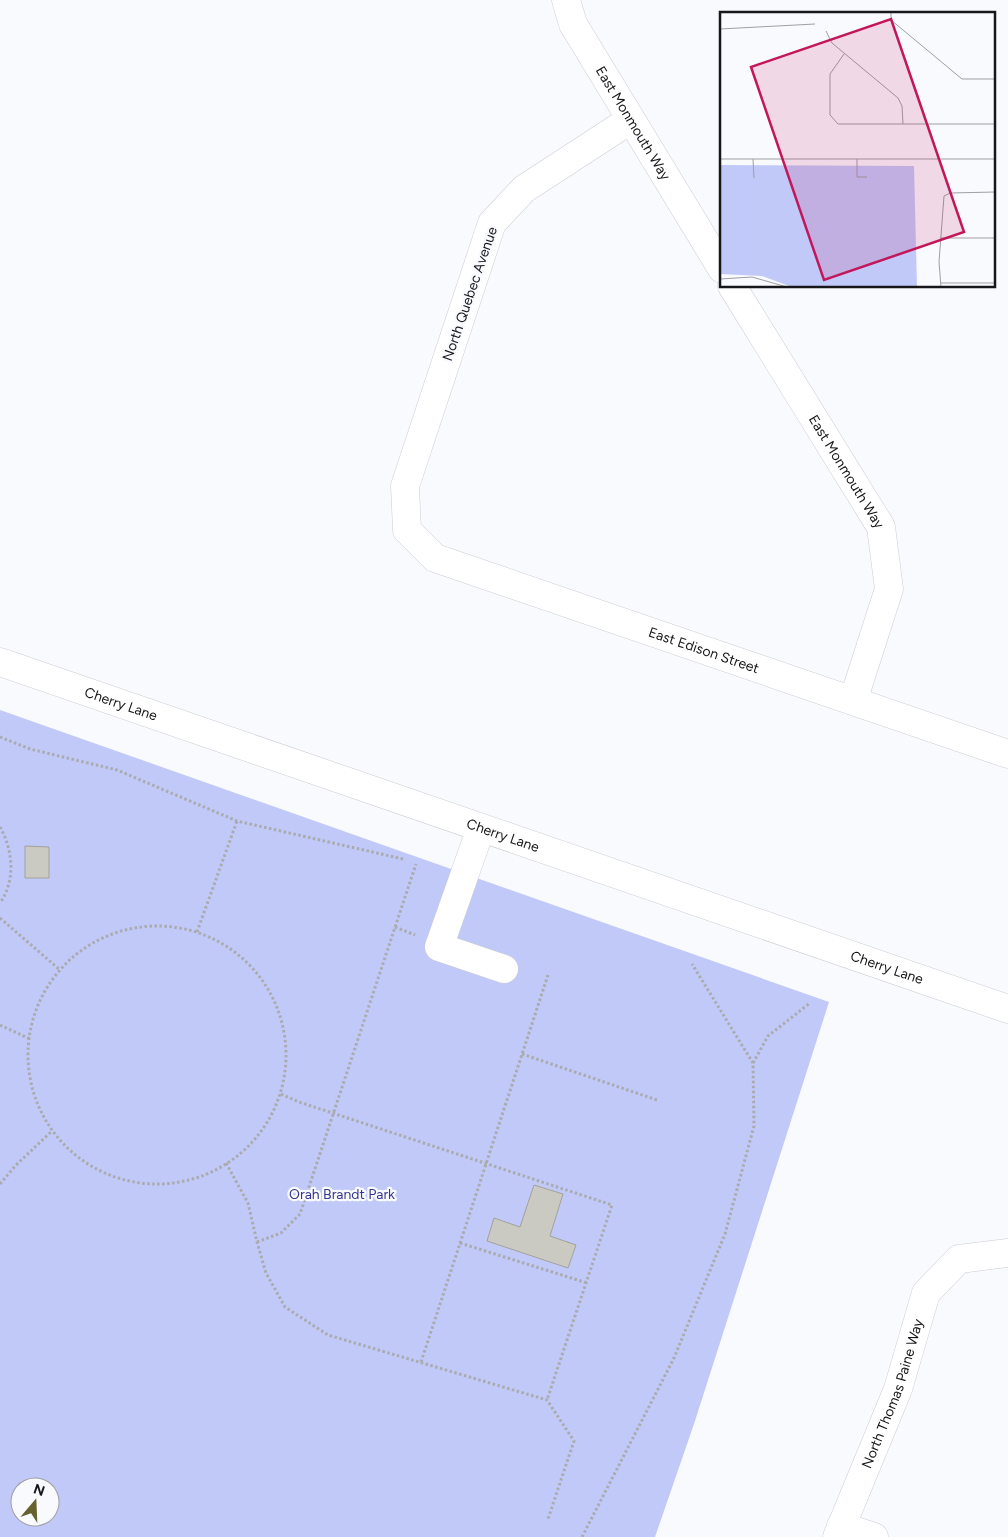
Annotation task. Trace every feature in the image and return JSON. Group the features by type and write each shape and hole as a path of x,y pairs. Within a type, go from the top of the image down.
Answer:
{"street":[{"name":"East Monmouth Way","path":"566,0 573,24 720,266"},
{"name":"North Quebec Avenue","path":"407,530 406,486 492,223 524,189 630,120"},
{"name":"East Monmouth Way","path":"733,288 881,528 889,589 853,701"},
{"name":"East Edison Street","path":"407,530 435,558 1008,754"},
{"name":"Cherry Lane","path":"0,662 1008,1009"},
{"path":"481,828 439,947 504,969"},
{"name":"North Thomas Paine Way","path":"839,1531 898,1389 926,1293 959,1259 1008,1253"},
{"path":"839,1531 874,1537"}],"path":[{"path":"0,737 30,748 117,770 237,821 403,859"},
{"path":"197,932 237,821"},
{"path":"0,827 10,850 11,873 4,897 0,903"},
{"path":"257,1242 281,1233 300,1214 416,864"},
{"path":"0,918 60,970"},
{"path":"158,926 197,932 233,951 262,979 280,1014 287,1054 281,1094 263,1130 235,1159 198,1178 158,1185 117,1178 81,1160 52,1131 33,1094 27,1054 34,1013 53,977 60,970 82,949 118,932 158,926"},
{"path":"692,964 754,1063"},
{"path":"421,1362 548,975"},
{"path":"582,1537 674,1358 725,1234 754,1126 754,1063 768,1036 810,1003"},
{"path":"0,1025 30,1039"},
{"path":"522,1054 657,1100"},
{"path":"281,1094 299,1102 612,1205 547,1400"},
{"path":"0,1184 16,1165 52,1131"},
{"path":"226,1163 248,1203 266,1273 286,1307 328,1335 547,1400 574,1440 548,1519"},
{"path":"460,1243 586,1283"}],"green space":[{"name":"Orah Brandt Park","path":"0,710 829,1002 694,1424 655,1537 0,1537"}],"building":[{"path":"25,846 49,847 49,878 25,878"},
{"path":"534,1185 563,1194 550,1236 576,1245 568,1268 487,1241 494,1218 520,1227"}]}
